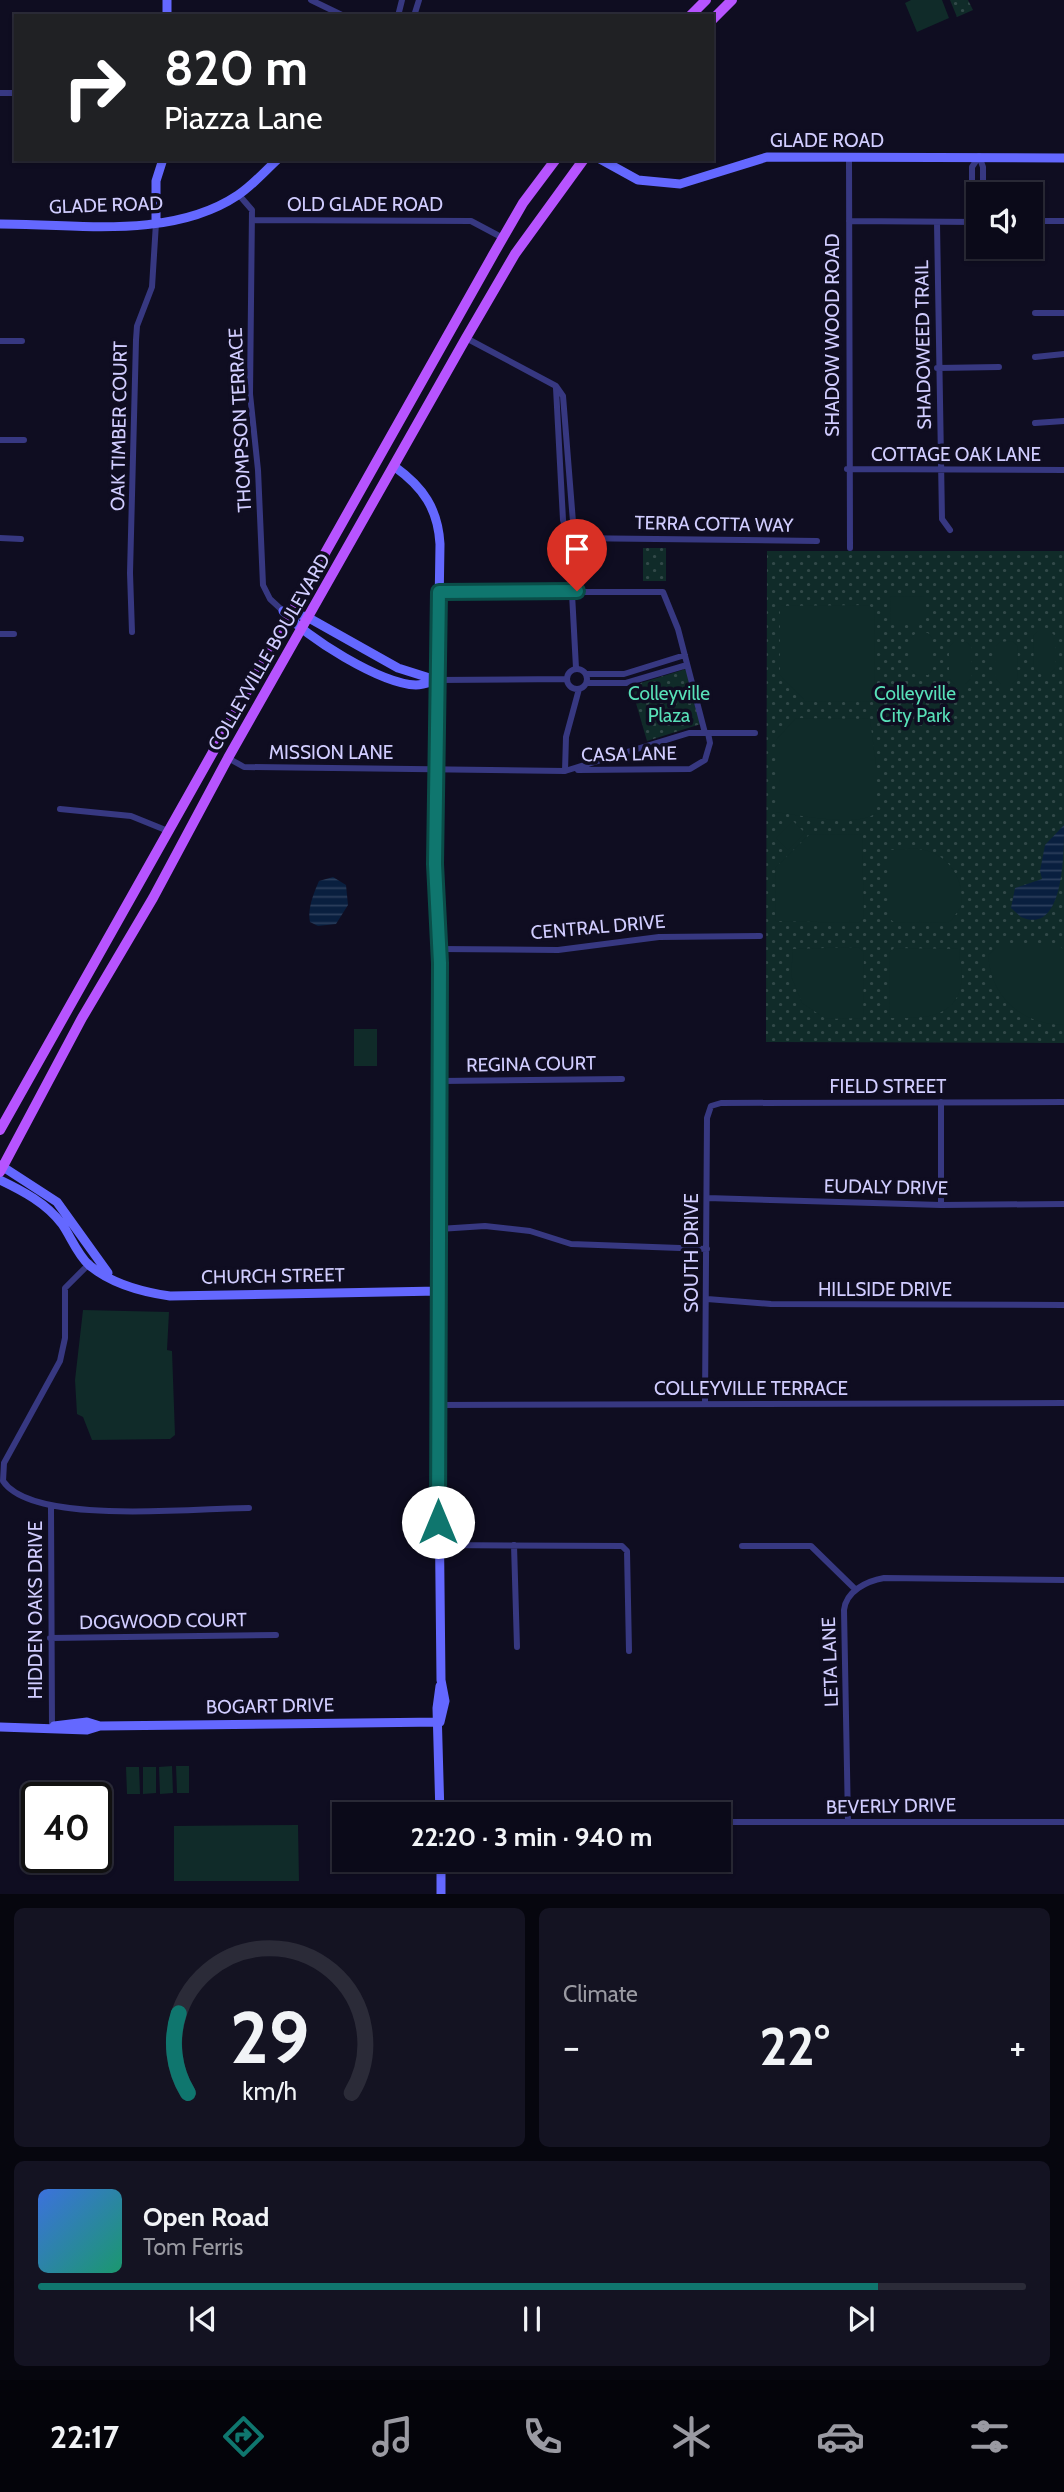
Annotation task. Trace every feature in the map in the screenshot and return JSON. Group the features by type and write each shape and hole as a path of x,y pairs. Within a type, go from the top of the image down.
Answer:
{"main road":[{"path":"692,14 706,0"},
{"path":"714,18 729,1"},
{"name":"COLLEYVILLE BOULEVARD","path":"0,1130 288,613 503,238 535,185 554,161"},
{"name":"COLLEYVILLE BOULEVARD","path":"1,1168 82,1018 183,844 228,758 310,618 466,338 515,254 583,161"},
{"path":"214,749 228,758"},
{"path":"168,831 183,844"}],"street":[{"path":"312,0 340,14"},
{"path":"979,156 983,167 983,182"},
{"path":"973,182 972,167 979,156"},
{"name":"GLADE ROAD","path":"604,161 638,180 680,184 767,157 1064,158"},
{"name":"SHADOW WOOD ROAD","path":"849,157 850,548"},
{"path":"156,223 156,181 162,161"},
{"name":"GLADE ROAD","path":"0,224 156,223 211,210 239,195 276,161"},
{"path":"239,195 252,210 252,220"},
{"name":"OLD GLADE ROAD","path":"252,220 471,221 503,238"},
{"name":"THOMPSON TERRACE","path":"252,220 250,394 258,470 262,585 271,599 288,613"},
{"path":"849,221 966,222"},
{"path":"1043,221 1064,221"},
{"name":"OAK TIMBER COURT","path":"132,632 130,573 136,340 137,326 152,287 156,223"},
{"name":"SHADOWEED TRAIL","path":"937,223 937,368 942,519 950,530"},
{"path":"1035,313 1064,313"},
{"path":"466,338 556,386 564,397 573,522 569,538 576,668"},
{"path":"0,341 22,341"},
{"path":"1035,356 1064,354"},
{"path":"937,368 999,368"},
{"path":"1035,423 1064,421"},
{"path":"0,440 24,440"},
{"path":"395,467 421,489 434,511 440,540 435,864 440,1081 438,1545 441,1681 437,1701 440,1722 440,1802"},
{"name":"COTTAGE OAK LANE","path":"848,469 1064,470"},
{"path":"0,538 21,539"},
{"name":"TERRA COTTA WAY","path":"569,538 817,541"},
{"path":"439,592 663,592 678,629 707,733"},
{"path":"288,613 310,618 398,668 438,680"},
{"path":"288,613 302,631 374,671 403,682 418,685 438,680 567,679"},
{"path":"0,634 14,634"},
{"path":"576,668 587,674 624,674 685,655"},
{"path":"687,664 626,683 587,683 579,689 566,737 565,771 689,733 755,733"},
{"path":"576,668 569,672 567,679 569,686 579,689"},
{"path":"587,674 587,683"},
{"name":"CASA LANE","path":"565,771 690,769 705,760 710,743 707,733"},
{"name":"MISSION LANE","path":"228,758 244,767 565,771"},
{"path":"60,809 131,816 168,831"},
{"name":"CENTRAL DRIVE","path":"439,949 558,950 659,937 760,936"},
{"name":"REGINA COURT","path":"440,1081 622,1079"},
{"path":"941,1205 942,1102"},
{"name":"FIELD STREET","path":"713,1105 1064,1102"},
{"name":"SOUTH DRIVE","path":"705,1404 707,1118 713,1105"},
{"name":"CHURCH STREET","path":"1,1168 43,1191 60,1206 92,1261"},
{"name":"CHURCH STREET","path":"0,1180 36,1199 52,1213 92,1261 111,1277 137,1290 170,1296 439,1291"},
{"name":"EUDALY DRIVE","path":"707,1198 941,1205 1064,1203"},
{"path":"52,1213 60,1206"},
{"path":"439,1229 497,1227 530,1231 571,1244 707,1248"},
{"name":"HIDDEN OAKS DRIVE","path":"52,1727 51,1507 12,1491 3,1481 2,1470 60,1361 65,1338 65,1289 92,1261"},
{"name":"HILLSIDE DRIVE","path":"706,1299 771,1304 1064,1305"},
{"name":"COLLEYVILLE TERRACE","path":"438,1405 1064,1403"},
{"path":"51,1507 82,1510 249,1508"},
{"path":"438,1545 614,1545 625,1548 629,1651"},
{"path":"514,1545 517,1647"},
{"path":"742,1546 811,1546 856,1590 872,1580 884,1578 1064,1580"},
{"name":"LETA LANE","path":"848,1822 844,1610 845,1603 856,1590"},
{"name":"DOGWOOD COURT","path":"50,1638 276,1635"},
{"name":"BOGART DRIVE","path":"0,1727 52,1727 79,1723 100,1726 440,1722"},
{"name":"BEVERLY DRIVE","path":"731,1822 1064,1822"},
{"path":"441,1872 441,1894"}],"green space":[{"path":"911,0 942,0 949,18 917,32 905,3"},
{"path":"950,0 968,0 973,10 957,17"},
{"path":"643,548 666,548 666,581 643,581"},
{"name":"Colleyville City Park","path":"767,551 1064,551 1064,1043 766,1042"},
{"path":"891,596 925,597 925,624 890,624"},
{"path":"868,605 875,610 874,701 806,702 780,675 780,606"},
{"path":"1038,631 1050,631 1055,636 1055,668 1050,674 1039,674 1034,668 1033,636"},
{"path":"916,633 928,633 932,638 932,670 928,675 917,675 911,670 911,638"},
{"path":"1013,641 1018,647 1017,679 1012,684 1001,684 996,679 996,646 1000,642"},
{"path":"954,642 966,642 971,646 971,679 965,684 955,684 949,679 949,647"},
{"name":"Colleyville Plaza","path":"689,668 704,723 647,741 631,686"},
{"path":"796,718 870,719 876,765 876,813 856,820 843,820 776,812 776,740"},
{"path":"793,821 805,833 788,850 776,838"},
{"path":"810,834 862,835 864,917 859,923 775,921 776,867"},
{"path":"920,849 941,857 955,873 962,895 961,907 950,922 895,923 890,919 890,850"},
{"path":"859,947 864,953 863,1018 826,1019 802,1003 791,976 793,949"},
{"path":"996,947 1061,947 1064,951 1064,1025 1035,1020 1012,1006 1003,996 996,985 988,956"},
{"path":"894,948 959,949 962,977 954,1002 937,1014 926,1017 890,1018 889,953"},
{"path":"354,1029 377,1029 377,1066 354,1066"},
{"path":"83,1310 169,1312 167,1350 172,1351 175,1435 170,1439 92,1440 83,1417 77,1414 75,1380"},
{"path":"172,1766 173,1793 160,1794 159,1767"},
{"path":"176,1766 189,1766 189,1793 177,1793"},
{"path":"126,1767 139,1767 140,1794 127,1794"},
{"path":"143,1767 156,1767 156,1793 143,1794"},
{"path":"298,1825 299,1881 174,1881 174,1826"}],"water":[{"path":"1064,825 1062,872 1054,904 1046,915 1035,920 1021,917 1011,908 1015,888 1042,879 1040,871 1045,845"},
{"path":"333,877 346,885 348,905 336,924 318,926 310,922 309,912 313,896 319,881"}],"route":[{"path":"438,1522 440,963 435,864 439,592 577,591"}]}
